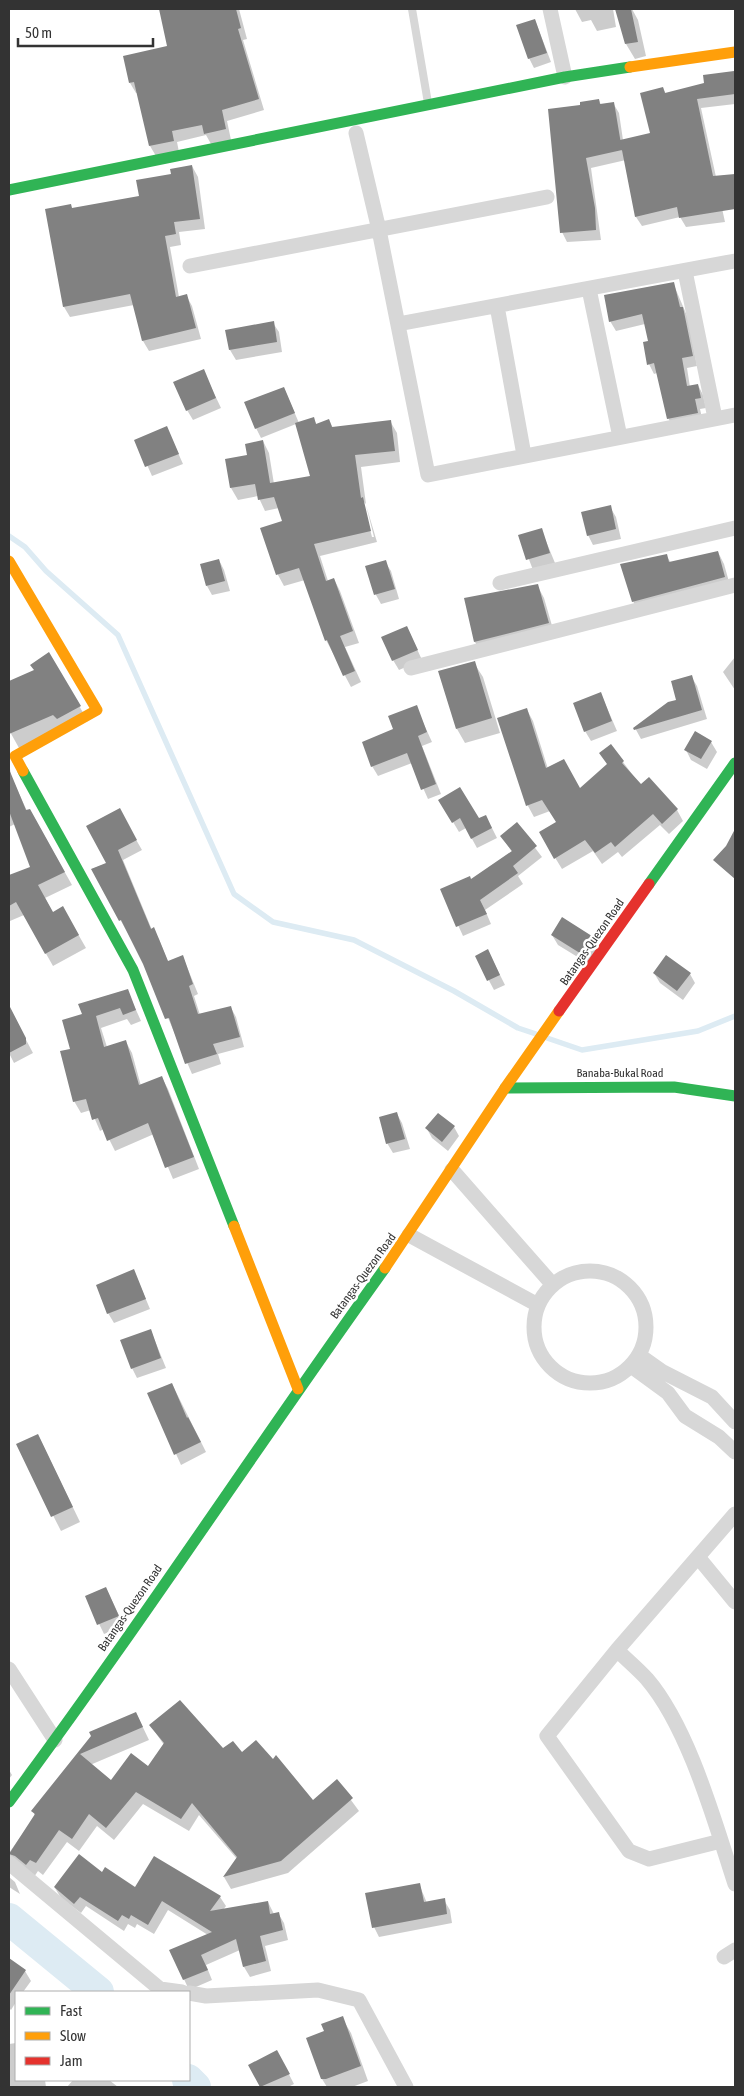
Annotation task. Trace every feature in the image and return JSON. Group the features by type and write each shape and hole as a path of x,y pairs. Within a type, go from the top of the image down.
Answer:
{"street":[{"path":"550,9 565,77"},
{"path":"9,190 428,103 565,77 735,52"},
{"path":"356,133 379,230 428,475 735,415"},
{"path":"190,266 547,197"},
{"path":"398,324 735,261"},
{"path":"685,271 715,418"},
{"path":"589,289 620,437"},
{"path":"497,306 524,455"},
{"path":"500,583 735,528"},
{"path":"9,561 97,710 15,756 133,970 298,1389"},
{"path":"411,668 735,585"},
{"name":"Batangas-Quezon Road","path":"9,1802 55,1740 298,1389 409,1235 505,1088 735,762"},
{"name":"Banaba-Bukal Road","path":"505,1088 674,1087 735,1096"},
{"path":"452,1170 553,1285"},
{"path":"409,1235 538,1305"},
{"path":"598,1271 614,1276 627,1285 638,1297 644,1312 647,1328 644,1344 635,1360 608,1380 590,1383 572,1380 555,1372 543,1358 535,1341 534,1323 538,1305 553,1285 566,1276 598,1271"},
{"path":"635,1360 712,1396 734,1421 719,1437"},
{"path":"635,1360 668,1393 685,1416 719,1437 735,1452"},
{"path":"721,1841 650,1859 629,1851 547,1736 617,1650 735,1514"},
{"path":"698,1558 735,1602"},
{"path":"617,1650 648,1680 672,1718 699,1776 735,1884"},
{"path":"9,1669 55,1740"},
{"path":"9,1863 160,1989 175,1991"},
{"path":"190,1993 206,1996 318,1990 359,2000 406,2087"}],"lane":[{"path":"412,9 428,103"}],"building":[{"path":"159,9 236,9 241,28 238,29 259,99 222,110 226,129 204,134 202,125 172,131 174,141 149,146 134,82 129,83 123,56 167,46"},
{"path":"615,9 631,9 638,42 625,44"},
{"path":"535,19 547,53 528,59 516,25"},
{"path":"734,71 735,94 697,99 713,176 735,174 735,209 679,218 677,207 635,217 620,140 650,133 640,93 663,87 665,93 704,83 703,75"},
{"path":"599,99 600,104 614,102 622,150 586,158 595,208 596,230 560,233 548,109 580,105 580,102"},
{"path":"192,165 200,219 174,222 176,234 165,236 176,297 187,294 196,328 142,341 130,294 63,307 45,209 71,204 72,208 139,196 136,180 171,174 170,169"},
{"path":"674,282 680,307 683,307 693,356 682,358 687,386 698,384 701,398 695,399 698,413 667,419 654,363 647,365 643,342 648,341 642,314 609,322 604,295"},
{"path":"274,321 277,342 229,350 225,330"},
{"path":"204,369 216,398 186,411 173,382"},
{"path":"284,387 295,413 255,429 244,402"},
{"path":"314,417 316,424 329,419 332,427 391,420 395,451 355,455 361,498 363,497 371,531 314,544 326,581 334,578 353,631 340,636 355,671 343,676 327,640 325,641 299,568 276,575 260,528 282,521 274,497 258,500 255,484 230,488 225,459 247,455 245,444 263,440 270,483 310,476 295,423"},
{"path":"167,426 179,454 145,467 134,440"},
{"path":"611,505 616,529 587,536 581,512"},
{"path":"542,528 550,553 526,560 518,535"},
{"path":"718,551 725,577 632,602 620,564 667,554 669,562"},
{"path":"219,559 225,581 206,586 200,564"},
{"path":"386,560 395,589 374,595 365,566"},
{"path":"538,584 549,623 474,642 464,598"},
{"path":"407,626 418,650 392,661 381,637"},
{"path":"49,652 81,706 57,719 53,715 9,734 9,681 34,670 30,665"},
{"path":"475,661 492,718 456,729 438,671"},
{"path":"692,675 702,710 634,730 633,728 668,702 676,700 671,681"},
{"path":"601,692 612,721 584,732 573,703"},
{"path":"417,705 427,732 418,736 436,784 421,790 407,753 371,767 362,742 393,729 388,716"},
{"path":"527,708 546,768 564,759 580,788 607,764 599,753 611,744 624,761 622,763 641,784 649,777 678,809 662,824 653,814 615,847 611,842 595,853 585,840 554,859 539,832 556,822 542,800 526,806 497,718"},
{"path":"695,731 712,741 701,759 684,750"},
{"path":"9,769 26,810 30,809 65,872 38,885 53,912 63,906 79,935 45,954 16,902 9,906 9,875 30,867 9,811"},
{"path":"460,787 479,818 486,815 492,828 471,839 460,818 452,823 438,800"},
{"path":"120,808 137,840 118,850 151,929 154,927 168,961 183,955 193,984 189,986 198,1014 231,1006 240,1037 213,1044 217,1054 185,1064 169,1018 165,1019 143,964 121,920 119,921 91,869 106,863 86,826"},
{"path":"517,822 537,846 513,866 518,873 480,900 487,914 456,927 440,889 470,876 471,879 512,851 500,836"},
{"path":"735,829 735,879 713,860 726,846"},
{"path":"562,917 595,938 583,955 551,935"},
{"path":"488,949 500,975 487,981 475,956"},
{"path":"666,955 691,973 677,991 653,973"},
{"path":"128,989 136,1010 123,1015 120,1008 96,1016 104,1047 126,1040 139,1085 162,1076 194,1157 165,1168 148,1123 107,1141 98,1118 92,1120 86,1099 73,1102 60,1051 70,1049 62,1020 82,1014 78,1004"},
{"path":"9,1005 26,1038 26,1044 9,1053"},
{"path":"397,1112 405,1139 386,1144 379,1117"},
{"path":"438,1113 455,1126 442,1142 425,1128"},
{"path":"134,1269 146,1299 107,1314 96,1285"},
{"path":"151,1329 161,1358 131,1369 120,1340"},
{"path":"172,1383 187,1418 201,1442 174,1455 147,1393"},
{"path":"38,1434 73,1507 51,1517 16,1444"},
{"path":"106,1587 119,1616 97,1625 85,1596"},
{"path":"180,1700 223,1748 233,1741 242,1752 256,1740 273,1759 276,1755 313,1800 337,1779 353,1798 281,1861 223,1877 237,1857 192,1803 181,1819 136,1792 106,1828 89,1814 72,1839 59,1830 36,1863 30,1860 26,1865 15,1856 9,1854 35,1814 31,1811 91,1736 89,1732 136,1712 143,1727 80,1754 111,1780 131,1753 148,1766 164,1743 149,1725"},
{"path":"79,1854 102,1872 105,1867 135,1887 154,1856 221,1896 210,1911 268,1901 270,1914 279,1912 283,1930 260,1936 266,1961 243,1967 236,1939 201,1955 208,1970 183,1980 169,1950 212,1932 162,1901 148,1925 131,1915 129,1919 122,1915 118,1921 80,1897 74,1904 54,1887"},
{"path":"420,1883 424,1902 445,1898 447,1914 372,1928 365,1893"},
{"path":"9,1958 26,1970 9,1995"},
{"path":"343,2016 361,2066 326,2079 321,2079 306,2038 324,2031 321,2024"},
{"path":"277,2050 290,2074 260,2087 248,2065"}],"waterway":[{"path":"9,536 25,547 46,571 118,635 234,894 273,922 354,940 454,991 518,1028 536,1034"},
{"path":"547,1038 582,1050 698,1031 735,1016"},
{"path":"9,1919 97,1991"},
{"path":"189,2081 195,2087"}],"traffic: fast":[{"path":"9,190 565,77 630,67"},
{"path":"649,884 735,763"},
{"path":"23,771 133,970 234,1226"},
{"path":"505,1088 674,1087 735,1096"},
{"path":"9,1802 105,1670 385,1268"}],"traffic: slow":[{"path":"630,67 735,52"},
{"path":"9,561 97,710 15,756 23,771"},
{"path":"385,1268 505,1088 559,1011"},
{"path":"234,1226 298,1389"}],"traffic: jam":[{"path":"559,1011 649,884"}]}
